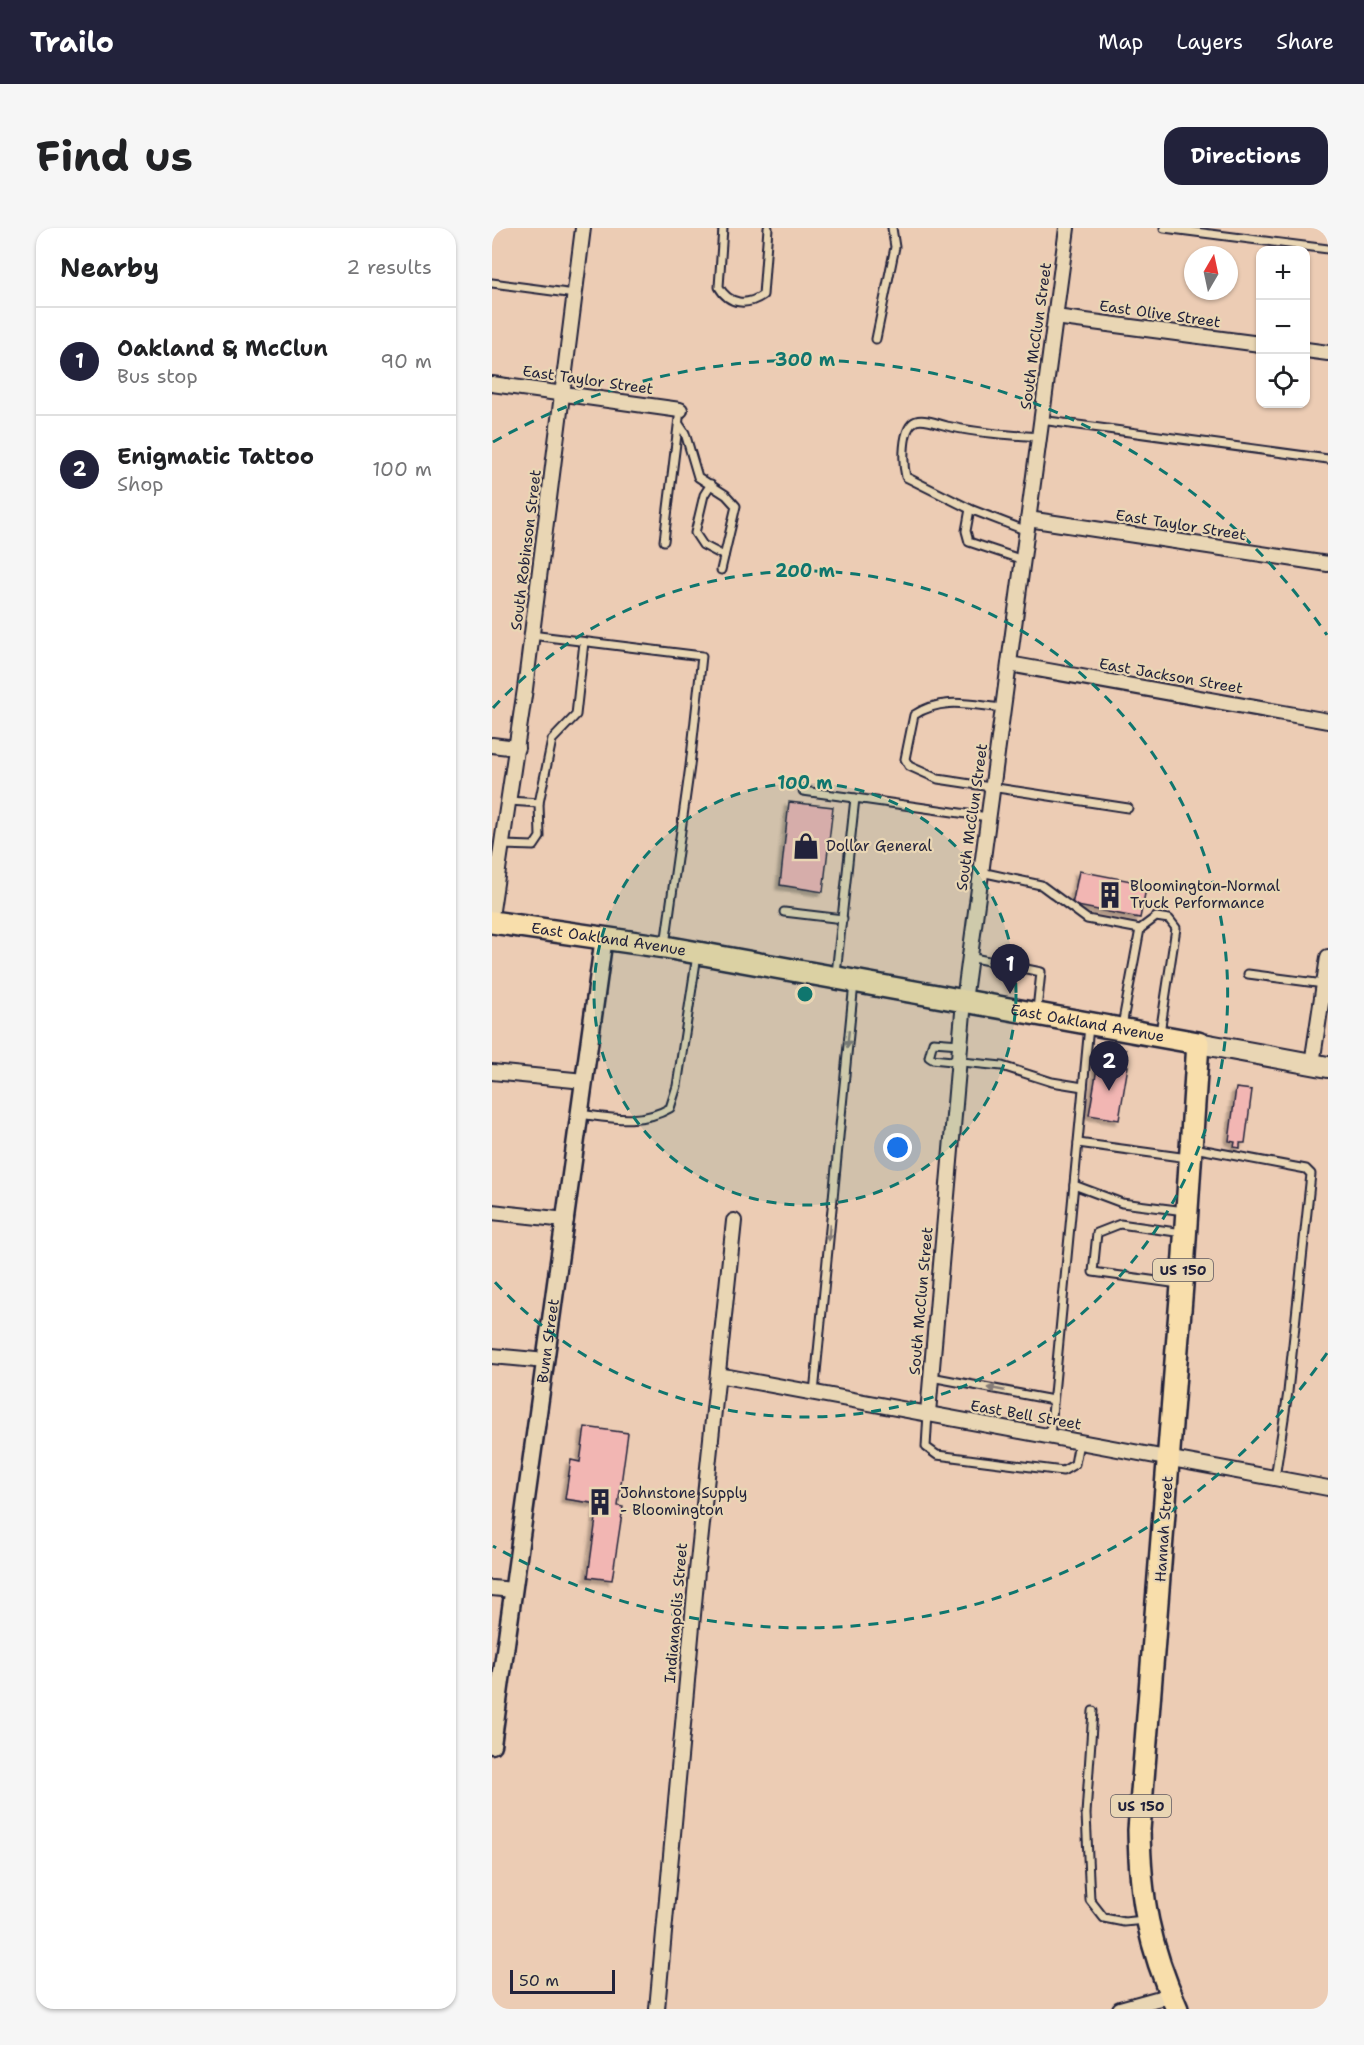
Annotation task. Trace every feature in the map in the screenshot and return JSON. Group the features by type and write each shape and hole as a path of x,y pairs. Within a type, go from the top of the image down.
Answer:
{"main road":[{"name":"East Oakland Avenue","path":"492,922 665,947 1160,1035 1320,1066"},
{"name":"Hannah Street","path":"1174,2002 1158,1964 1142,1897 1139,1830 1186,1233 1198,1043"}],"street":[{"name":"South Robinson Street","path":"492,910 499,850 517,748 583,228"},
{"name":"South McClun Street","path":"928,1413 969,957 1067,228"},
{"name":"East Olive Street","path":"1054,316 1256,343"},
{"path":"1310,351 1328,353"},
{"name":"East Taylor Street","path":"492,384 563,393 680,417"},
{"name":"East Taylor Street","path":"1028,525 1328,564"},
{"name":"East Jackson Street","path":"1009,664 1328,721"},
{"path":"492,745 517,748"},
{"name":"Bunn Street","path":"492,1744 495,1708 566,1220 604,938"},
{"path":"1320,1066 1324,984 1328,957"},
{"path":"492,1072 584,1082"},
{"path":"492,1212 566,1220"},
{"name":"Indianapolis Street","path":"657,2009 697,1571 734,1221"},
{"path":"492,1356 546,1361"},
{"name":"East Bell Street","path":"718,1375 1328,1488"},
{"path":"492,1588 513,1590"},
{"path":"1120,2009 1174,2002"}],"lane":[{"path":"723,228 720,287 723,295 734,302 746,303 763,296 768,228"},
{"path":"876,339 895,247 892,228"},
{"path":"1164,228 1328,249"},
{"path":"492,283 575,294"},
{"path":"680,417 698,477 711,484 736,506 721,570"},
{"path":"664,541 680,417"},
{"path":"1041,420 1328,459"},
{"path":"1028,525 970,509 906,477 903,467 905,442 910,427 916,421 977,431 1039,437"},
{"path":"711,484 704,495 695,532 703,545 724,556"},
{"path":"970,509 966,531 969,542 1023,560"},
{"path":"531,635 702,656 690,766 665,947"},
{"path":"499,850 534,846 540,837 539,803 552,740 576,715 584,642"},
{"path":"1003,708 940,702 926,707 914,714 905,759 909,766 938,779 1128,808"},
{"path":"803,791 988,818"},
{"path":"814,1393 845,979 843,919 855,798"},
{"path":"509,801 539,803"},
{"path":"981,872 1041,885 1087,919 1140,929"},
{"path":"784,912 843,919"},
{"path":"1122,1029 1140,929 1156,917 1169,919 1176,928 1160,1035"},
{"path":"579,1114 631,1120 655,1117 670,1108 677,1086 697,953"},
{"path":"969,957 1041,972 1036,1013"},
{"path":"1248,974 1324,984"},
{"path":"1050,1436 1090,1023"},
{"path":"960,1044 933,1042 930,1045 930,1059 1002,1066 1052,1082 1083,1087"},
{"path":"1078,1143 1191,1153 1306,1169 1311,1174 1288,1392 1275,1478"},
{"path":"1074,1185 1122,1203 1187,1212"},
{"path":"1182,1285 1093,1272 1097,1233 1120,1224 1186,1233"},
{"path":"931,1377 1053,1400"},
{"path":"928,1413 926,1447 937,1455 1063,1471 1075,1464 1079,1441"},
{"path":"1093,1712 1086,1814 1090,1900 1104,1918 1124,1922 1148,1920"}],"building":[{"name":"Dollar General","path":"789,802 833,807 823,892 780,885"},
{"name":"Bloomington-Normal Truck Performance","path":"1079,871 1147,884 1140,918 1072,905"},
{"path":"1101,1045 1126,1050 1125,1066 1128,1066 1119,1120 1089,1115"},
{"path":"1236,1088 1252,1090 1245,1143 1240,1143 1240,1148 1234,1147 1235,1142 1229,1141"},
{"name":"Johnstone Supply - Bloomington","path":"585,1427 628,1433 618,1506 623,1507 612,1580 588,1577 598,1504 565,1499 571,1460 580,1462"}],"place":[{"name":"Dollar General","path":"806,846"},
{"name":"Bloomington-Normal Truck Performance","path":"1110,895"},
{"name":"Oakland & McClun","path":"1010,994"},
{"name":"Enigmatic Tattoo","path":"1109,1091"},
{"name":"Johnstone Supply - Bloomington","path":"600,1502"}]}
